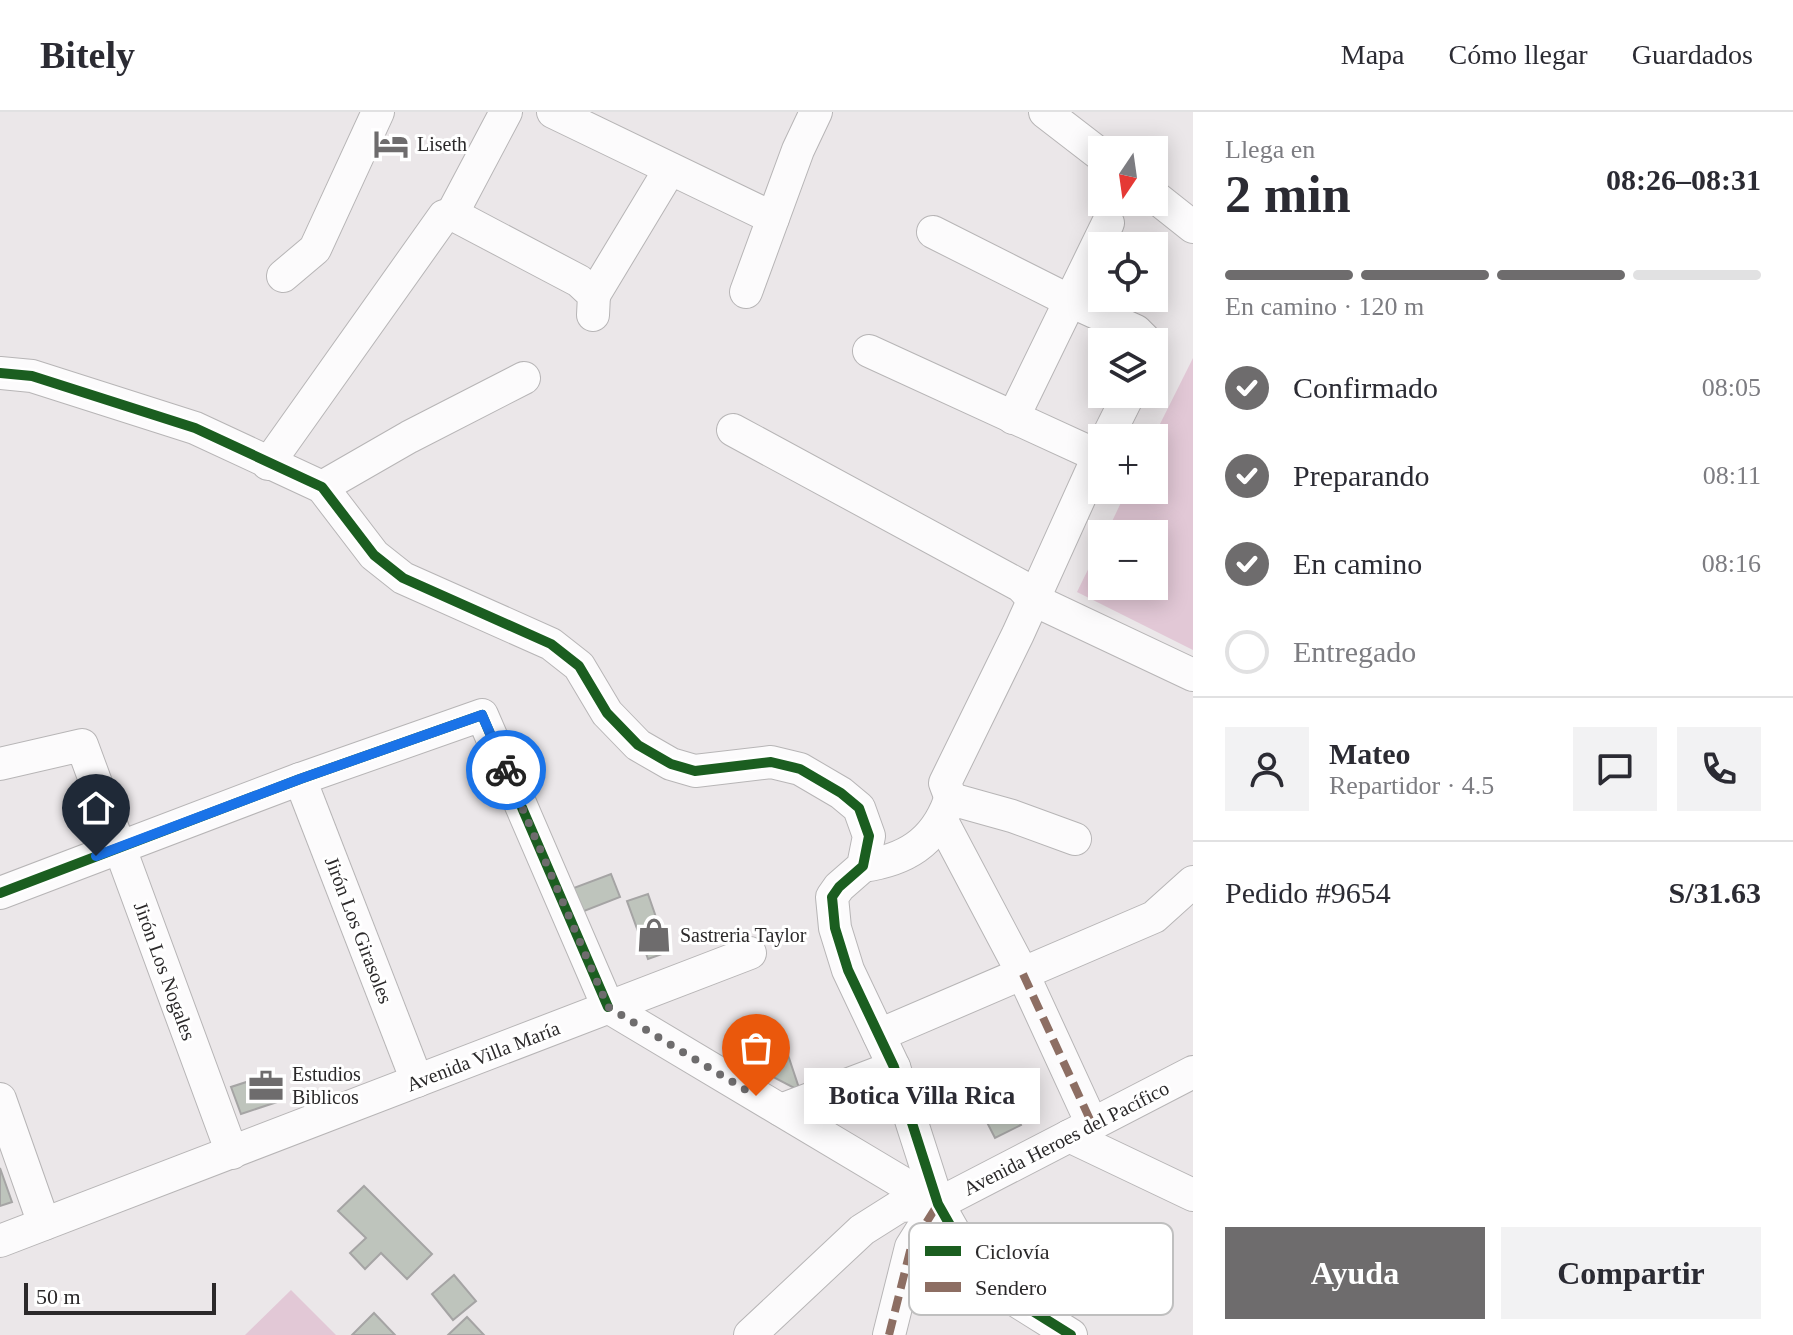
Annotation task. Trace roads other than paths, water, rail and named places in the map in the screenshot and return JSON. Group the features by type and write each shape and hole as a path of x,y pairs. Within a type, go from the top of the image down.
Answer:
{"street":[{"path":"283,276 315,249 378,112"},
{"path":"452,214 506,112"},
{"path":"553,112 773,218"},
{"path":"746,292 798,150 816,112"},
{"path":"1045,112 1088,145"},
{"path":"268,464 444,216 452,214 579,281 593,305 670,169"},
{"path":"1168,207 1193,227"},
{"path":"1013,418 1108,223"},
{"path":"933,232 1129,328"},
{"path":"869,351 1013,418 1088,442"},
{"path":"0,373 32,376 195,428 322,487 374,555 403,578 551,644 579,666 607,713 638,745 671,764 695,771 771,762 800,769 841,793 859,808 869,836 863,866"},
{"path":"322,487 409,437 524,378"},
{"path":"733,430 1021,586 1034,600 1193,675"},
{"path":"1088,478 1034,600 945,783 946,810 1023,974 1081,1130 1193,1195"},
{"path":"0,893 300,779 482,715 608,1007 938,1204"},
{"name":"Jirón Los Nogales","path":"0,764 82,745 232,1153"},
{"name":"Jirón Los Girasoles","path":"300,779 417,1081"},
{"path":"946,810 920,845 901,857 863,866 832,897 835,928 848,970 894,1067 938,1204 949,1223"},
{"path":"946,810 1012,816 1075,839"},
{"path":"879,1035 1154,917 1193,882"},
{"name":"Avenida Villa María","path":"0,1241 750,953"},
{"path":"781,1110 894,1067"},
{"name":"Avenida Heroes del Pacífico","path":"938,1204 1193,1072"},
{"path":"0,1099 44,1224"},
{"path":"750,1335 862,1230 900,1206 938,1204"},
{"path":"926,1223 938,1204"},
{"path":"889,1335 909,1255"},
{"path":"1039,1315 1071,1335"}],"place":[{"name":"Liseth","path":"391,144"},
{"name":"Sastreria Taylor","path":"654,935"},
{"name":"Estudios Biblicos","path":"266,1086"},
{"name":"Botica Villa Rica","path":"756,1096"}]}
